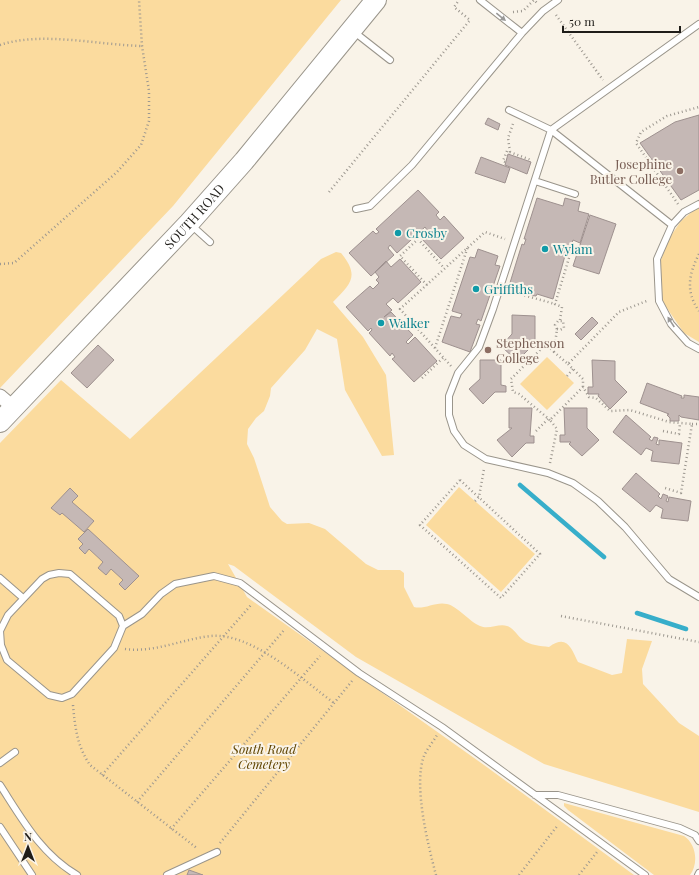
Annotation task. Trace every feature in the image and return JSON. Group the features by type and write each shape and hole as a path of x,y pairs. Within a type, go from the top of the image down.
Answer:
{"main road":[{"name":"SOUTH ROAD","path":"5,409 189,223 244,161 376,0"}],"lane":[{"path":"480,0 522,33"},
{"path":"356,209 370,206 412,165 522,33 543,11 558,0"},
{"path":"699,24 551,130 500,289 479,347 458,373 449,396 449,415 454,430 464,445 486,459 548,473 573,483 598,501 625,527 669,579 699,597"},
{"path":"352,30 390,60"},
{"path":"509,110 551,130 672,225"},
{"path":"535,181 575,194"},
{"path":"699,204 684,212 672,225 657,259 658,297 671,324 688,343 699,349"},
{"path":"189,223 210,242"},
{"path":"123,626 119,616 70,574 59,573 49,575 23,598 8,615 0,631 2,645 7,660 49,695 62,698 72,694 114,648 123,626 142,614 161,594 175,584 214,576 240,583 359,673 442,726 645,875"},
{"path":"0,578 23,598"},
{"path":"0,763 15,752"},
{"path":"0,785 31,833 63,867 77,875"},
{"path":"535,795 558,795 680,828 695,835 699,841"},
{"path":"0,827 32,875"},
{"path":"167,875 217,852"}],"path":[{"path":"0,264 14,263 117,172 141,146 149,121 149,91 142,46 138,0"},
{"path":"329,192 470,20 454,7 459,0"},
{"path":"509,10 523,11 534,0 543,11 552,18 556,15 608,89"},
{"path":"0,44 30,39 59,39 114,45 142,46"},
{"path":"684,212 636,143 641,132 667,116 699,106"},
{"path":"510,152 508,138 516,114"},
{"path":"505,162 503,161 507,151 541,163"},
{"path":"458,373 400,309 485,232 515,242"},
{"path":"427,285 400,256 418,239 444,268"},
{"path":"435,348 469,246"},
{"path":"555,304 572,248"},
{"path":"699,254 691,270 689,292 699,311"},
{"path":"500,289 562,307 560,320 555,325 557,329 554,352"},
{"path":"568,364 619,312 658,297"},
{"path":"557,329 562,330 565,326 563,321 560,320"},
{"path":"548,473 557,429 549,420 519,394 513,392 511,379 546,344 583,379 583,387 589,397 596,398 610,411 630,410 680,424 699,424"},
{"path":"422,378 443,358"},
{"path":"567,376 573,369"},
{"path":"536,431 583,387"},
{"path":"663,431 679,434 680,424"},
{"path":"665,488 681,494 692,424"},
{"path":"475,501 479,497 486,459"},
{"path":"460,480 479,497 540,554 501,598 420,525 460,480"},
{"path":"102,775 222,636 259,598"},
{"path":"561,616 699,642"},
{"path":"137,802 291,622"},
{"path":"114,648 130,650 158,649 202,638 222,636 236,638 265,653 334,703"},
{"path":"171,829 326,648"},
{"path":"72,694 73,719 79,745 90,765 208,857 359,673"},
{"path":"436,875 428,845 420,784 424,756 442,726"},
{"path":"519,875 564,816"},
{"path":"579,875 603,844"}],"green space":[{"path":"0,0 341,0 173,206 0,388"},
{"path":"699,206 699,342 684,333 662,301 659,265 670,237 681,221"},
{"name":"South Road Cemetery","path":"336,252 341,253 347,261 352,274 345,290 333,302 363,337 386,375 394,455 382,456 345,390 337,339 317,329 305,350 271,388 270,396 264,411 256,418 248,429 247,444 254,458 270,507 282,521 287,524 309,523 325,529 366,564 378,570 400,570 404,573 404,587 414,607 418,608 443,603 451,605 480,626 487,627 504,625 509,627 514,630 523,640 532,644 549,647 555,643 564,642 568,644 578,662 612,675 622,673 627,639 652,641 642,669 643,684 679,723 699,736 699,812 544,764 356,657 234,566 228,564 247,597 484,765 634,875 0,875 0,443 61,380 130,439 321,259"},
{"path":"547,357 574,383 547,410 520,384"},
{"path":"459,487 535,554 501,592 426,525"},
{"path":"564,803 684,836 688,839 694,849 695,865 693,870 690,875 654,875 568,810 564,806"}],"building":[{"name":"Josephine Butler College","path":"699,115 699,190 681,200 640,143 675,122"},
{"path":"488,118 500,124 498,130 485,124"},
{"path":"508,154 531,162 527,174 505,165"},
{"path":"481,157 510,168 505,183 475,173"},
{"name":"Crosby","path":"418,190 439,212 436,215 440,220 444,216 464,238 441,259 420,237 427,230 425,227 397,253 390,245 388,248 394,255 371,276 349,253 373,231 376,234 379,232 376,229"},
{"name":"Wylam","path":"537,198 563,206 565,198 580,202 578,211 589,214 580,243 573,240 569,253 566,252 553,299 537,294 536,296 529,295 526,293 527,291 509,286 522,244 524,245 526,239 524,239"},
{"path":"590,215 616,224 599,274 573,266"},
{"name":"Griffiths","path":"478,249 498,256 495,265 500,266 481,321 478,319 476,324 480,325 470,352 442,342 451,316 460,318 462,314 452,311 470,257 475,258"},
{"name":"Walker","path":"400,259 421,282 398,303 393,298 386,304 392,310 384,317 391,312 413,335 406,342 408,344 415,337 437,361 414,382 392,359 395,357 392,353 390,356 369,333 372,330 371,328 368,331 346,307 370,286 373,289 379,283 376,280 379,277 375,272 386,261 391,267"},
{"path":"512,315 535,316 535,341 539,341 538,348 530,348 517,361 501,346 512,334"},
{"path":"592,317 598,323 581,340 575,334"},
{"path":"98,345 114,360 87,388 71,373"},
{"path":"480,360 501,360 501,385 506,386 506,392 495,392 483,404 469,389 480,379"},
{"path":"592,360 615,361 615,380 627,392 610,409 598,396 599,394 588,394 588,387 593,387"},
{"path":"647,383 682,396 681,398 684,398 684,395 699,397 699,420 681,417 679,415 679,421 670,421 670,418 667,415 669,414 640,403"},
{"path":"509,408 532,408 530,436 534,436 534,443 526,443 512,457 497,440 512,428 509,428"},
{"path":"564,408 587,408 587,428 599,440 582,456 569,444 571,442 560,442 560,435 565,435"},
{"path":"626,415 651,437 649,439 652,441 654,437 658,438 656,444 659,445 659,440 682,443 679,464 651,461 653,451 646,448 641,455 613,432"},
{"path":"636,473 660,494 658,496 661,499 663,494 668,496 666,501 668,502 669,497 691,501 688,521 661,518 663,509 656,505 650,512 622,489"},
{"path":"70,488 78,496 72,502 94,521 84,532 62,513 60,515 51,508"},
{"path":"88,529 139,576 125,590 119,584 123,580 111,569 106,575 98,568 103,562 89,549 85,554 79,548 83,544 78,539"},
{"path":"189,870 203,875 187,875"}],"waterway":[{"path":"520,485 604,557"},
{"path":"637,613 686,629"}],"place":[{"name":"Josephine Butler College","path":"680,171"},
{"name":"Crosby","path":"398,233"},
{"name":"Wylam","path":"545,249"},
{"name":"Griffiths","path":"476,289"},
{"name":"Walker","path":"381,323"},
{"name":"Stephenson College","path":"488,350"}]}
